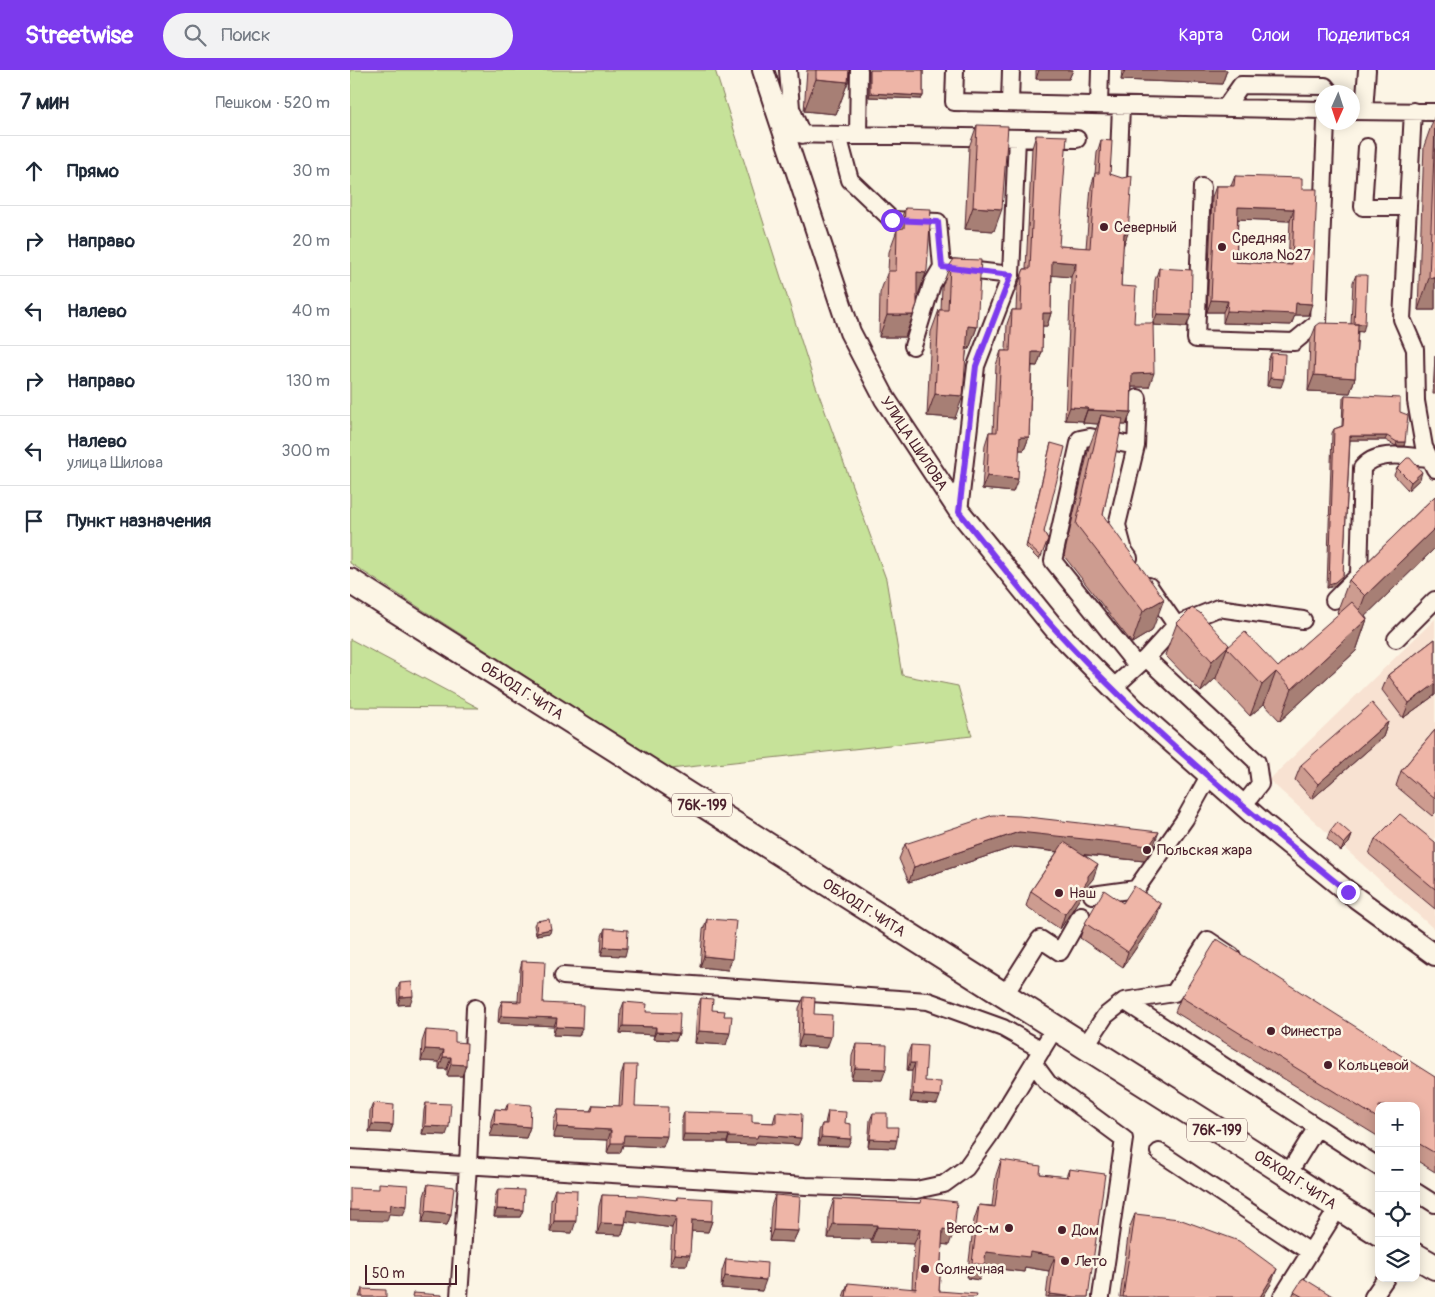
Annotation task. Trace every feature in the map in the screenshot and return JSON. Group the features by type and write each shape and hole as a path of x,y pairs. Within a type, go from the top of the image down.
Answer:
{"highway":[{"name":"ОБХОД Г.ЧИТА","path":"350,581 1084,1048 1288,1174 1375,1231"}],"main road":[{"name":"УЛИЦА ШИЛОВА","path":"763,70 793,134 850,332 885,399 959,512 1054,628 1114,688 1243,806 1348,892 1435,955"}],"street":[{"path":"788,70 793,134 1077,139"},
{"path":"858,135 859,70"},
{"path":"955,70 954,102 1315,110"},
{"path":"1010,103 1011,70"},
{"path":"1099,105 1100,70"},
{"path":"1360,102 1367,70"},
{"path":"1225,108 1248,78 1308,78 1323,85"},
{"path":"1118,180 1121,106"},
{"path":"1360,111 1435,112"},
{"path":"1413,111 1402,320 1414,349 1416,400 1424,447 1432,464"},
{"path":"1202,187 1196,338 1294,342 1318,322 1326,130"},
{"path":"838,135 850,180 892,220 938,222 942,267 932,284 913,346"},
{"path":"959,512 976,366 1011,275 1016,138"},
{"path":"1367,147 1364,207 1408,208"},
{"path":"942,267 1011,275"},
{"path":"1138,398 1136,446 1117,525 1124,552 1176,625 1204,644"},
{"path":"1136,446 1090,437 1080,439 1053,561 1141,662 1257,762 1260,784 1243,806"},
{"path":"1359,575 1362,468 1368,460 1385,456 1432,464"},
{"path":"1334,600 1373,562"},
{"path":"1396,639 1435,600"},
{"path":"1114,688 1176,625 1218,608 1303,620"},
{"path":"1092,895 1136,889 1185,819 1209,776"},
{"path":"1004,996 1040,939 1060,952 1081,916"},
{"path":"1084,1048 1105,1016 1124,1001 1174,993 1208,940 1241,962"},
{"path":"563,976 928,1001 1003,1028 1038,1057 1048,1083 1124,1139 1101,1297"},
{"path":"1124,1001 1375,1164"},
{"path":"459,1297 468,1166 475,1008"},
{"path":"350,1158 806,1186 916,1190 944,1184 966,1168 989,1136 1055,1028"},
{"path":"1288,1174 1317,1127"},
{"path":"1159,1152 1310,1252"},
{"path":"1420,1195 1435,1204"},
{"path":"1282,1297 1338,1208"}],"shaded area":[{"path":"1435,619 1435,930 1269,780"}],"green space":[{"path":"350,70 715,70 813,378 886,579 902,675 958,686 972,736 670,769 350,563"},
{"path":"350,639 479,708 350,707"}],"building":[{"path":"816,70 849,70 848,82 816,79"},
{"path":"870,70 923,70 923,96 870,93"},
{"path":"977,125 1008,126 1002,209 973,207"},
{"path":"1435,128 1435,278 1429,278"},
{"path":"1036,135 1067,136 1059,246 1090,248 1095,173 1099,173 1101,140 1112,141 1110,174 1122,178 1132,176 1128,233 1124,233 1121,286 1136,287 1134,323 1153,323 1154,373 1132,374 1131,412 1087,410 1088,408 1070,407 1076,263 1052,261 1051,313 1043,313 1042,352 1032,352 1029,437 1020,437 1018,479 987,476 989,432 997,432 1001,351 1010,351 1012,310 1021,310 1022,274 1024,269 1030,269"},
{"name":"Средняя школа №27","path":"1235,176 1302,178 1302,189 1317,189 1312,304 1296,303 1295,314 1227,311 1228,301 1211,300 1216,186 1234,186","holes":["1238,207 1294,209 1292,265 1236,262"]},
{"path":"905,208 931,209 927,270 926,273 917,272 917,304 913,315 887,315 888,271 896,271 897,229 904,228"},
{"path":"954,259 981,260 977,327 968,326 963,396 935,394 939,310 948,310 950,265"},
{"path":"1159,268 1192,270 1191,315 1157,314"},
{"path":"1356,275 1367,275 1365,324 1354,324"},
{"path":"1320,323 1358,324 1355,378 1314,375 1316,326"},
{"path":"1271,353 1285,354 1284,379 1270,378"},
{"path":"1345,395 1400,398 1400,412 1408,415 1405,442 1397,442 1387,436 1350,436 1343,575 1335,582 1329,584 1334,429 1343,426"},
{"path":"1101,415 1123,419 1103,515 1164,599 1143,611 1076,524"},
{"path":"1051,443 1065,447 1044,532 1048,539 1041,557 1027,544"},
{"path":"1407,458 1410,458 1422,472 1411,482 1397,468"},
{"path":"1435,496 1435,528 1365,596 1349,580"},
{"path":"1352,602 1367,619 1292,689 1276,672 1262,685 1227,648 1245,632 1278,667"},
{"path":"1192,608 1200,613 1229,645 1212,661 1177,623"},
{"path":"1435,639 1435,684 1409,703 1388,675"},
{"path":"1372,703 1388,722 1318,784 1301,765"},
{"path":"1435,730 1435,799 1401,771"},
{"path":"1400,814 1435,842 1435,889 1375,839"},
{"path":"993,815 1019,816 1159,832 1149,846 1019,832 914,867 905,844"},
{"path":"1337,822 1352,835 1344,844 1330,831"},
{"name":"Наш","path":"1064,842 1098,864 1088,876 1088,880 1065,914 1031,891"},
{"path":"1134,886 1161,904 1128,952 1085,923 1104,890 1123,903"},
{"path":"549,919 551,929 537,932 536,921"},
{"path":"707,919 736,921 732,959 704,956"},
{"path":"605,928 628,930 627,948 604,947"},
{"name":"Кольцевой","path":"1217,939 1435,1077 1435,1153 1420,1144 1420,1102 1375,1102 1375,1117 1181,997"},
{"path":"522,961 545,962 543,1003 583,1005 582,1028 556,1027 557,1018 501,1016 502,1001 521,1002"},
{"path":"412,982 413,996 400,997 400,983"},
{"path":"804,997 815,998 814,1014 832,1015 831,1037 802,1035"},
{"path":"701,998 713,999 712,1010 725,1011 724,1016 732,1016 730,1033 699,1031"},
{"path":"624,1002 647,1004 646,1012 680,1013 679,1033 656,1032 656,1027 623,1026"},
{"path":"426,1030 455,1032 455,1042 467,1043 466,1065 451,1064 451,1057 443,1057 444,1050 425,1049"},
{"path":"856,1044 887,1045 886,1069 855,1068"},
{"path":"911,1045 927,1046 925,1081 941,1082 940,1096 913,1094 915,1063 910,1063"},
{"path":"624,1065 637,1065 635,1106 668,1107 667,1136 624,1135 623,1143 611,1143 611,1130 557,1127 558,1110 592,1111 593,1105 622,1106"},
{"path":"373,1103 394,1105 393,1125 372,1124"},
{"path":"426,1103 451,1104 449,1127 425,1126"},
{"path":"508,1103 531,1105 530,1127 494,1124 495,1109 507,1110"},
{"path":"828,1111 846,1112 845,1123 851,1124 851,1139 821,1137 822,1124 827,1124"},
{"path":"684,1112 752,1114 752,1122 776,1123 776,1112 802,1114 801,1138 758,1135 757,1138 684,1134"},
{"path":"873,1113 887,1113 887,1127 898,1127 897,1140 870,1139"},
{"path":"1001,1160 1041,1166 1040,1174 1068,1177 1069,1169 1105,1174 1088,1297 1050,1294 1055,1256 1030,1252 1029,1257 986,1252 984,1265 972,1263 979,1205 995,1207"},
{"path":"379,1183 408,1185 407,1206 391,1204 390,1211 350,1210 350,1188 379,1189"},
{"path":"428,1184 454,1187 451,1214 426,1211"},
{"path":"498,1189 524,1190 523,1210 497,1209"},
{"path":"555,1189 577,1190 576,1221 554,1221"},
{"path":"602,1195 643,1196 677,1200 677,1197 713,1199 712,1221 692,1220 690,1255 674,1254 676,1217 627,1210 625,1224 601,1223"},
{"path":"775,1195 800,1197 798,1231 773,1230"},
{"path":"922,1198 957,1202 954,1231 943,1229 939,1291 977,1294 976,1297 846,1297 848,1283 916,1289 920,1229 877,1227 877,1225 833,1224 834,1199 921,1203"},
{"path":"1135,1214 1179,1219 1239,1241 1277,1269 1260,1297 1123,1297"},
{"path":"726,1259 767,1263 766,1280 725,1276"},
{"path":"1303,1278 1334,1297 1303,1297 1294,1292"},
{"path":"362,1289 386,1290 386,1297 362,1297"},
{"path":"413,1293 442,1295 442,1297 412,1297"}],"place":[{"name":"Северный","path":"1104,227"},
{"name":"Средняя школа №27","path":"1222,247"},
{"name":"Польская жара","path":"1147,850"},
{"name":"Наш","path":"1059,893"},
{"name":"Финестра","path":"1271,1031"},
{"name":"Кольцевой","path":"1328,1065"},
{"name":"Вегос-м","path":"1009,1228"},
{"name":"Дом","path":"1062,1230"},
{"name":"Лето","path":"1065,1261"},
{"name":"Солнечная","path":"925,1269"}],"route":[{"path":"892,220 938,222 942,267 1011,275 976,366 959,512 1054,628 1132,707 1262,824 1348,892"}]}
